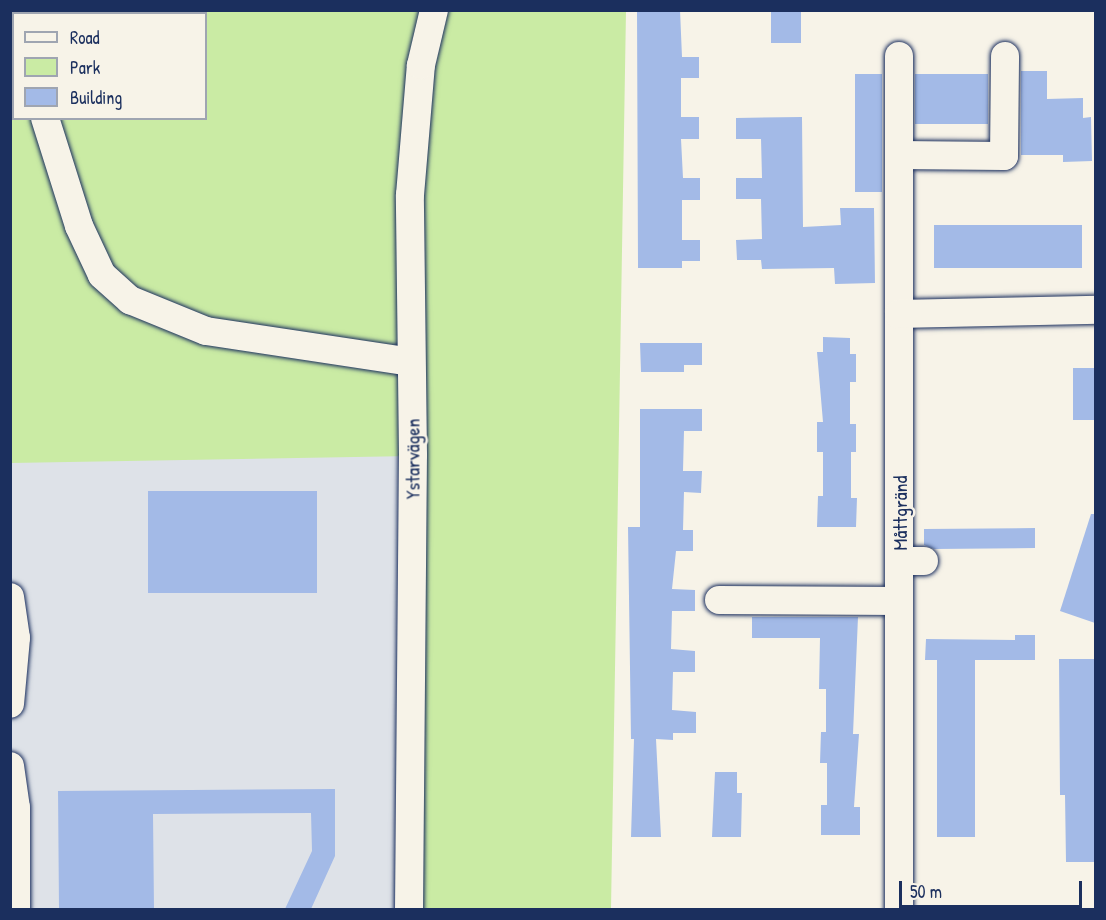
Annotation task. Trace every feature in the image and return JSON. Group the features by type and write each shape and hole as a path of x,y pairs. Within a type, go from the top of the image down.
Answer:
{"street":[{"name":"Ystarvägen","path":"409,909 410,195 421,65 434,10"},
{"name":"Måttgränd","path":"899,56 899,314 912,561 899,601 899,909"},
{"path":"899,155 1004,156 1005,56"},
{"path":"46,120 79,226 102,275 130,300 206,331 411,362"},
{"path":"899,314 1095,310"},
{"path":"10,597 16,638 10,704"},
{"path":"719,600 899,601"},
{"path":"10,766 16,808 16,909"}],"shaded area":[{"path":"10,456 399,456 399,909 10,909"}],"green space":[{"path":"27,11 626,11 611,909 409,909 412,456 11,463 10,48 12,47 12,120 207,120 207,12"}],"building":[{"path":"637,10 680,10 682,57 699,57 699,78 681,78 681,117 699,117 699,139 681,139 683,178 700,178 700,200 682,200 682,240 700,240 700,261 682,261 682,268 638,268"},
{"path":"771,10 801,10 801,43 771,43"},
{"path":"1021,71 1047,71 1047,99 1083,98 1083,118 1091,117 1092,161 1063,162 1063,155 1021,155"},
{"path":"855,74 882,74 882,192 855,192"},
{"path":"915,74 988,74 988,124 915,124"},
{"path":"802,117 803,227 841,225 840,208 874,208 875,283 835,284 834,268 762,269 761,260 737,260 736,240 762,239 761,199 736,199 736,178 762,178 761,139 736,139 736,118"},
{"path":"934,225 1082,225 1082,268 934,268"},
{"path":"823,337 850,338 850,354 856,354 856,382 850,382 850,424 856,424 856,452 851,452 851,498 857,498 856,527 817,527 818,496 823,496 823,452 817,452 817,422 823,422 817,352 823,352"},
{"path":"640,343 702,343 702,365 684,365 684,372 641,372"},
{"path":"1073,368 1095,368 1095,420 1073,420"},
{"path":"640,409 702,409 702,431 684,431 683,471 702,471 701,493 684,492 683,530 693,530 693,551 676,551 672,589 695,590 695,611 672,611 671,649 695,651 695,672 673,672 672,710 696,712 696,733 673,733 673,740 656,739 661,837 631,837 634,739 631,739 628,527 640,527"},
{"path":"148,491 317,491 317,593 148,593"},
{"path":"1091,514 1095,514 1095,623 1060,611"},
{"path":"1035,528 1035,548 934,549 924,545 924,529"},
{"path":"752,617 858,617 853,734 859,734 854,807 860,807 860,835 821,835 821,805 827,805 827,763 820,763 821,732 826,732 826,689 819,689 820,638 752,638"},
{"path":"1015,635 1035,635 1035,660 975,660 975,837 937,837 937,660 925,660 926,639 1015,640"},
{"path":"1059,659 1095,659 1095,862 1066,862 1065,795 1060,795"},
{"path":"715,772 737,772 737,793 742,793 741,837 712,837"},
{"path":"335,789 335,856 311,909 285,909 312,851 311,813 153,814 154,909 59,909 58,791"}]}
